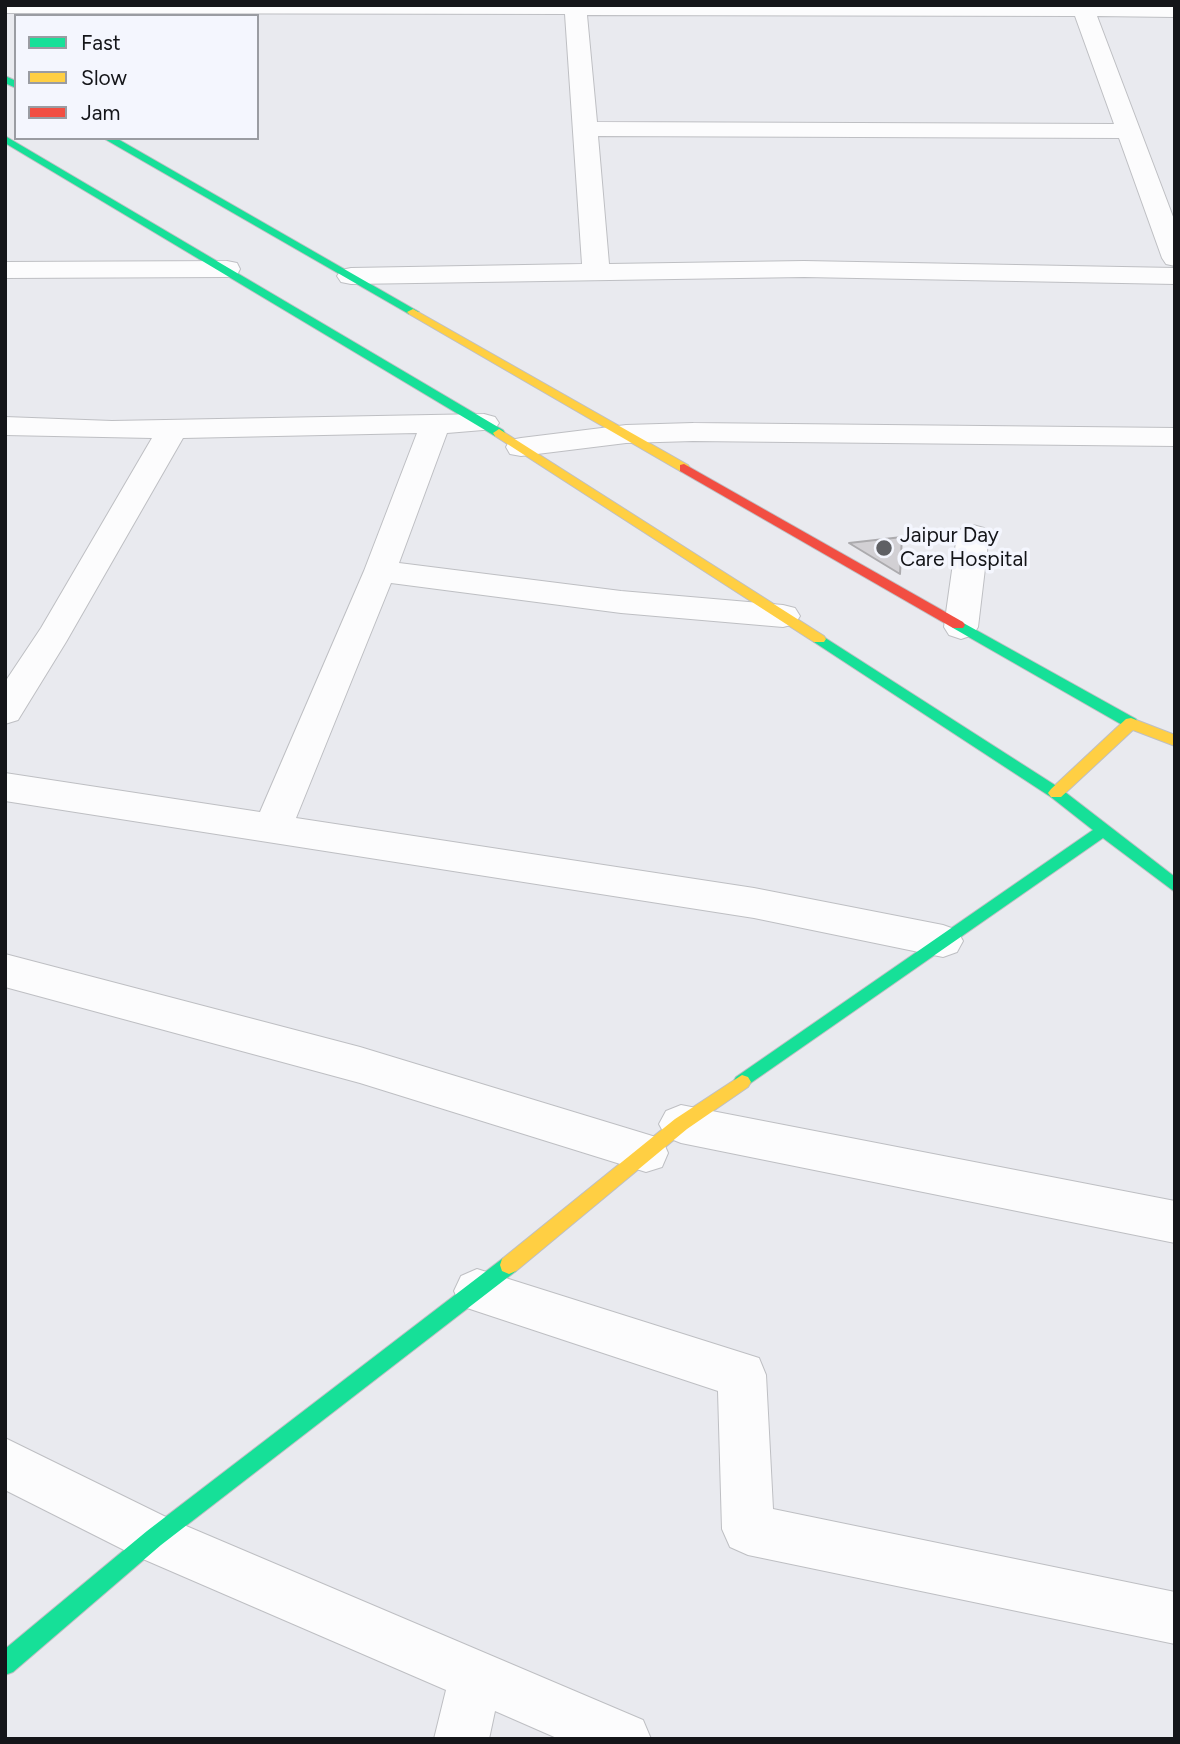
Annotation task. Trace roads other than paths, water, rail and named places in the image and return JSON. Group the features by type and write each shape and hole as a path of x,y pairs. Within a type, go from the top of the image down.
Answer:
{"street":[{"path":"5,6 1174,10"},
{"path":"576,9 596,272"},
{"path":"1084,10 1175,258"},
{"path":"585,129 1127,131"},
{"path":"5,139 484,423 1056,793 1175,886"},
{"path":"112,140 961,627 1132,723 1175,741"},
{"path":"5,270 227,269"},
{"path":"351,276 804,269 1175,276"},
{"path":"5,426 173,429 484,423"},
{"path":"273,827 380,571 435,426"},
{"path":"5,711 54,634 173,429"},
{"path":"521,447 626,434 693,432 1175,437"},
{"path":"961,627 973,535"},
{"path":"380,571 621,602 783,617"},
{"path":"1056,793 1132,723"},
{"path":"5,787 754,903 943,941"},
{"path":"5,1664 154,1538 477,1291 681,1124 1104,830"},
{"path":"5,970 360,1065 646,1153"},
{"path":"681,1124 1175,1222"},
{"path":"477,1291 741,1375 748,1529 1175,1618"},
{"path":"5,1463 154,1538 624,1739"},
{"path":"461,1739 476,1675"}],"place":[{"name":"Jaipur Day Care Hospital","path":"884,548"}]}
